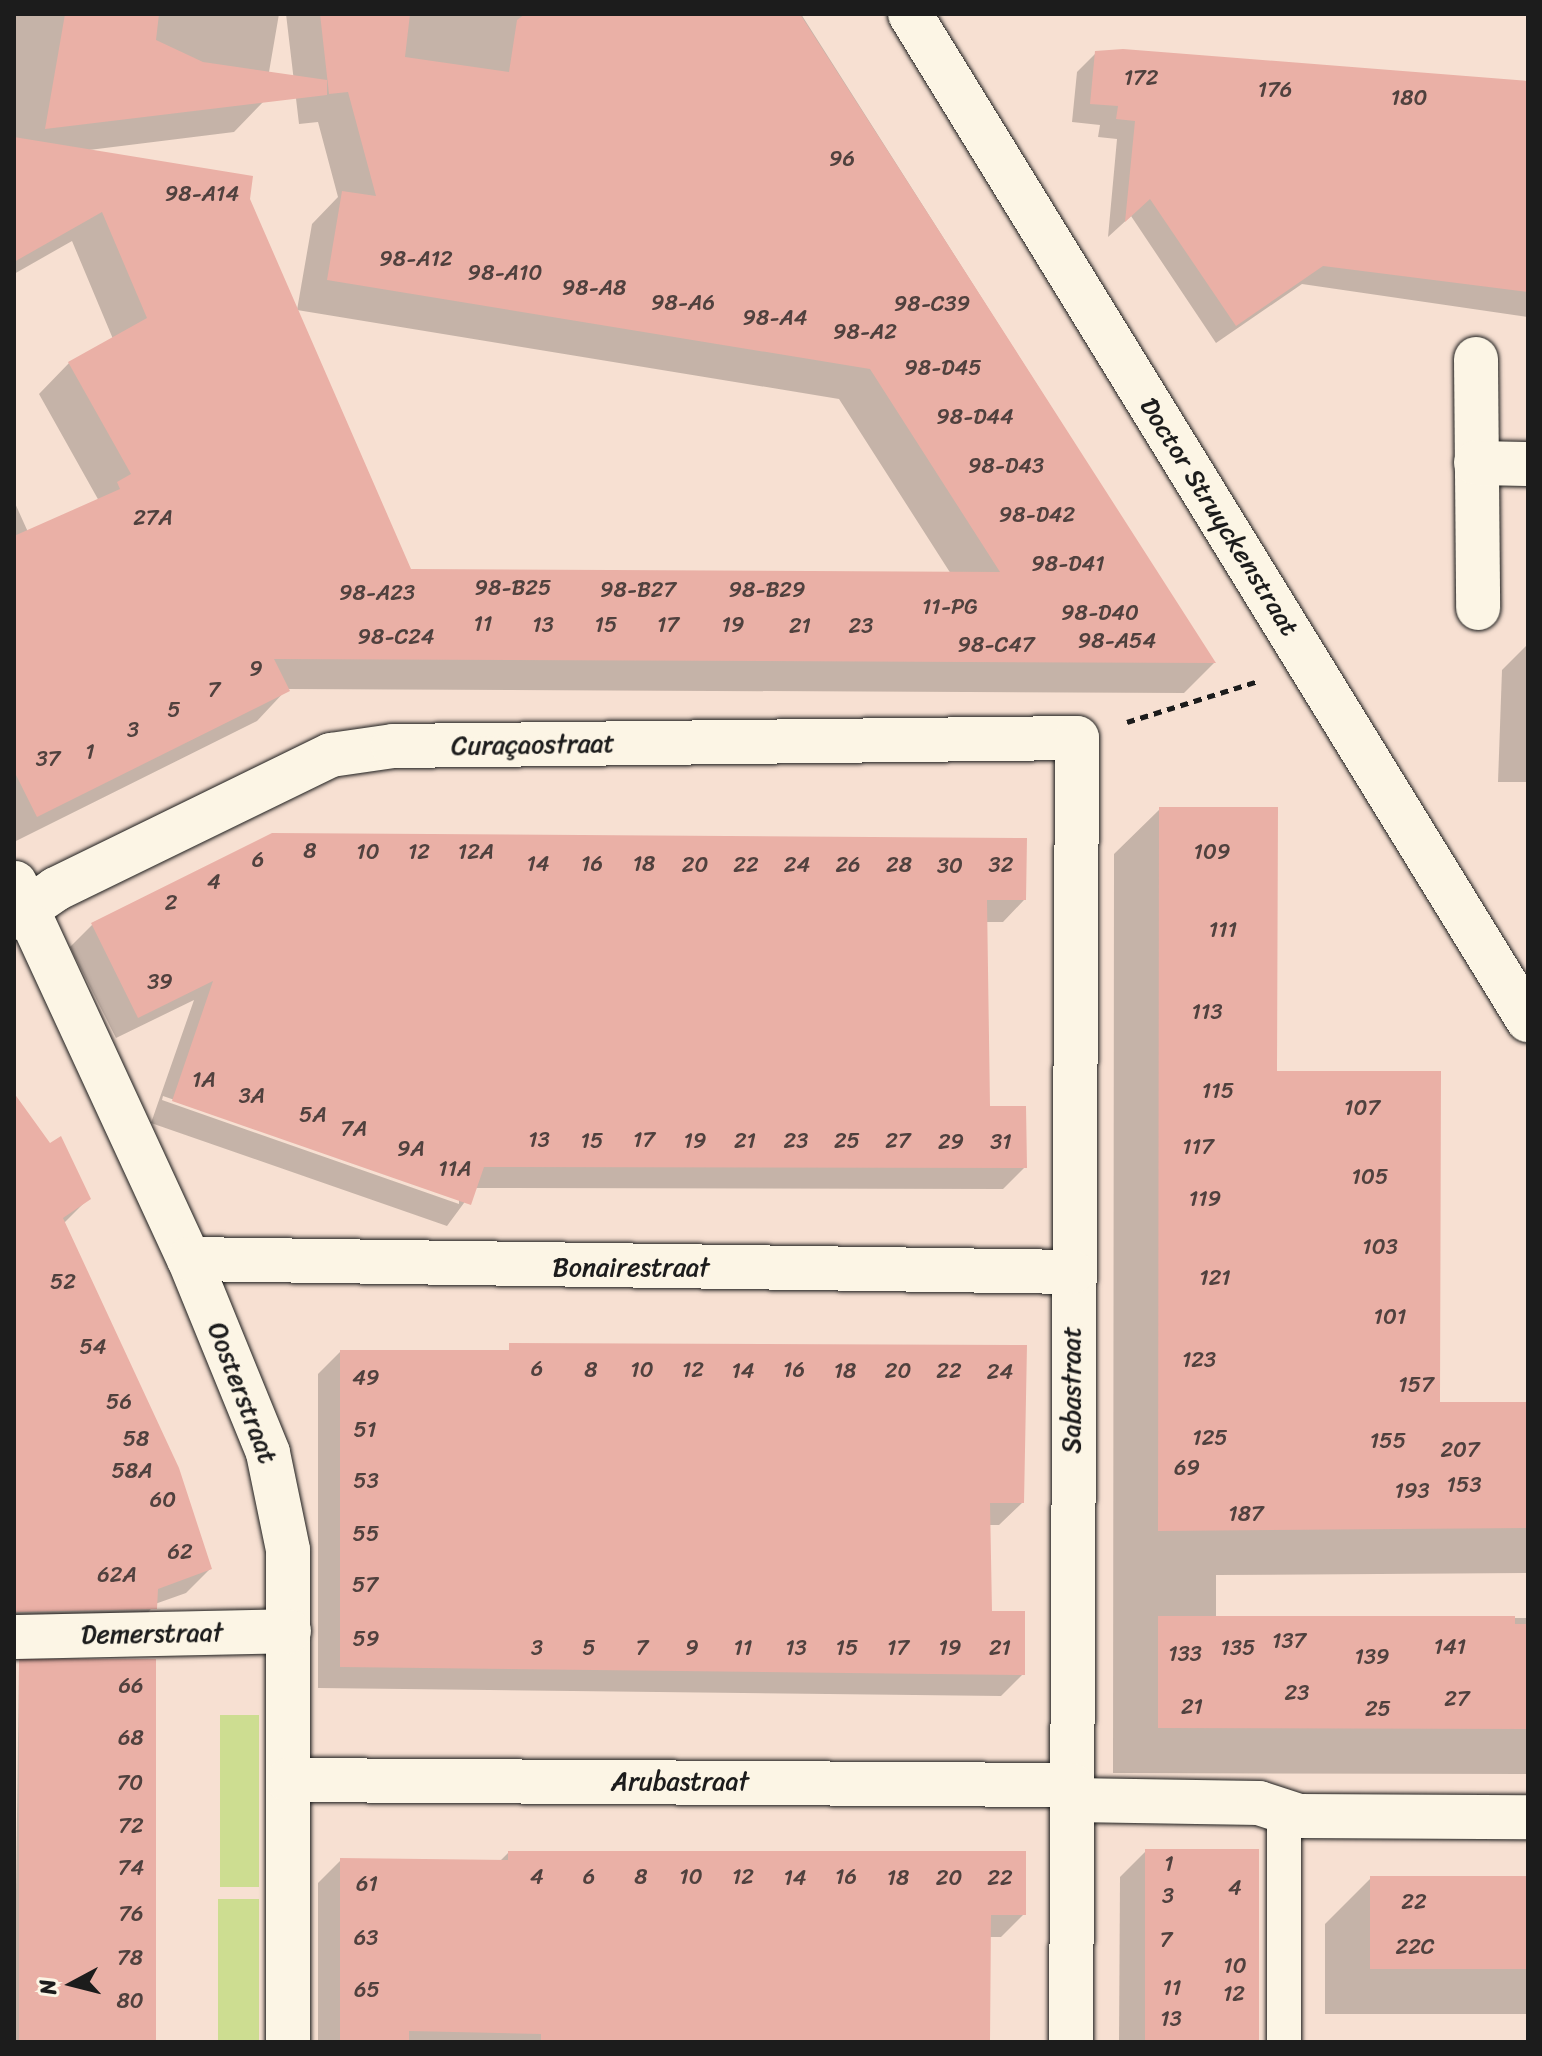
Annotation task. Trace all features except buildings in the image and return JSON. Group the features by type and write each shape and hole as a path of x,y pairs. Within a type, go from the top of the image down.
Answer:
{"street":[{"name":"Doctor Struyckenstraat","path":"910,14 1528,1020"},
{"path":"1476,359 1478,608"},
{"path":"1476,463 1528,464"},
{"name":"Curaçaostraat","path":"18,903 331,755 393,746 1077,738"},
{"name":"Sabastraat","path":"1071,2042 1072,1272 1077,738"},
{"name":"Oosterstraat","path":"18,903 189,1259 268,1453 288,1550 288,2042"},
{"name":"Bonairestraat","path":"189,1259 1072,1272"},
{"name":"Demerstraat","path":"14,1637 289,1631"},
{"name":"Arubastraat","path":"288,1780 1072,1792 1259,1803 1284,1812 1528,1817"}],"lane":[{"path":"1284,1812 1284,2042"}],"path":[{"path":"1077,738 1309,665"}],"green space":[{"path":"220,1715 259,1715 259,1887 220,1887"},
{"path":"218,1899 259,1899 259,2042 218,2042"}]}
